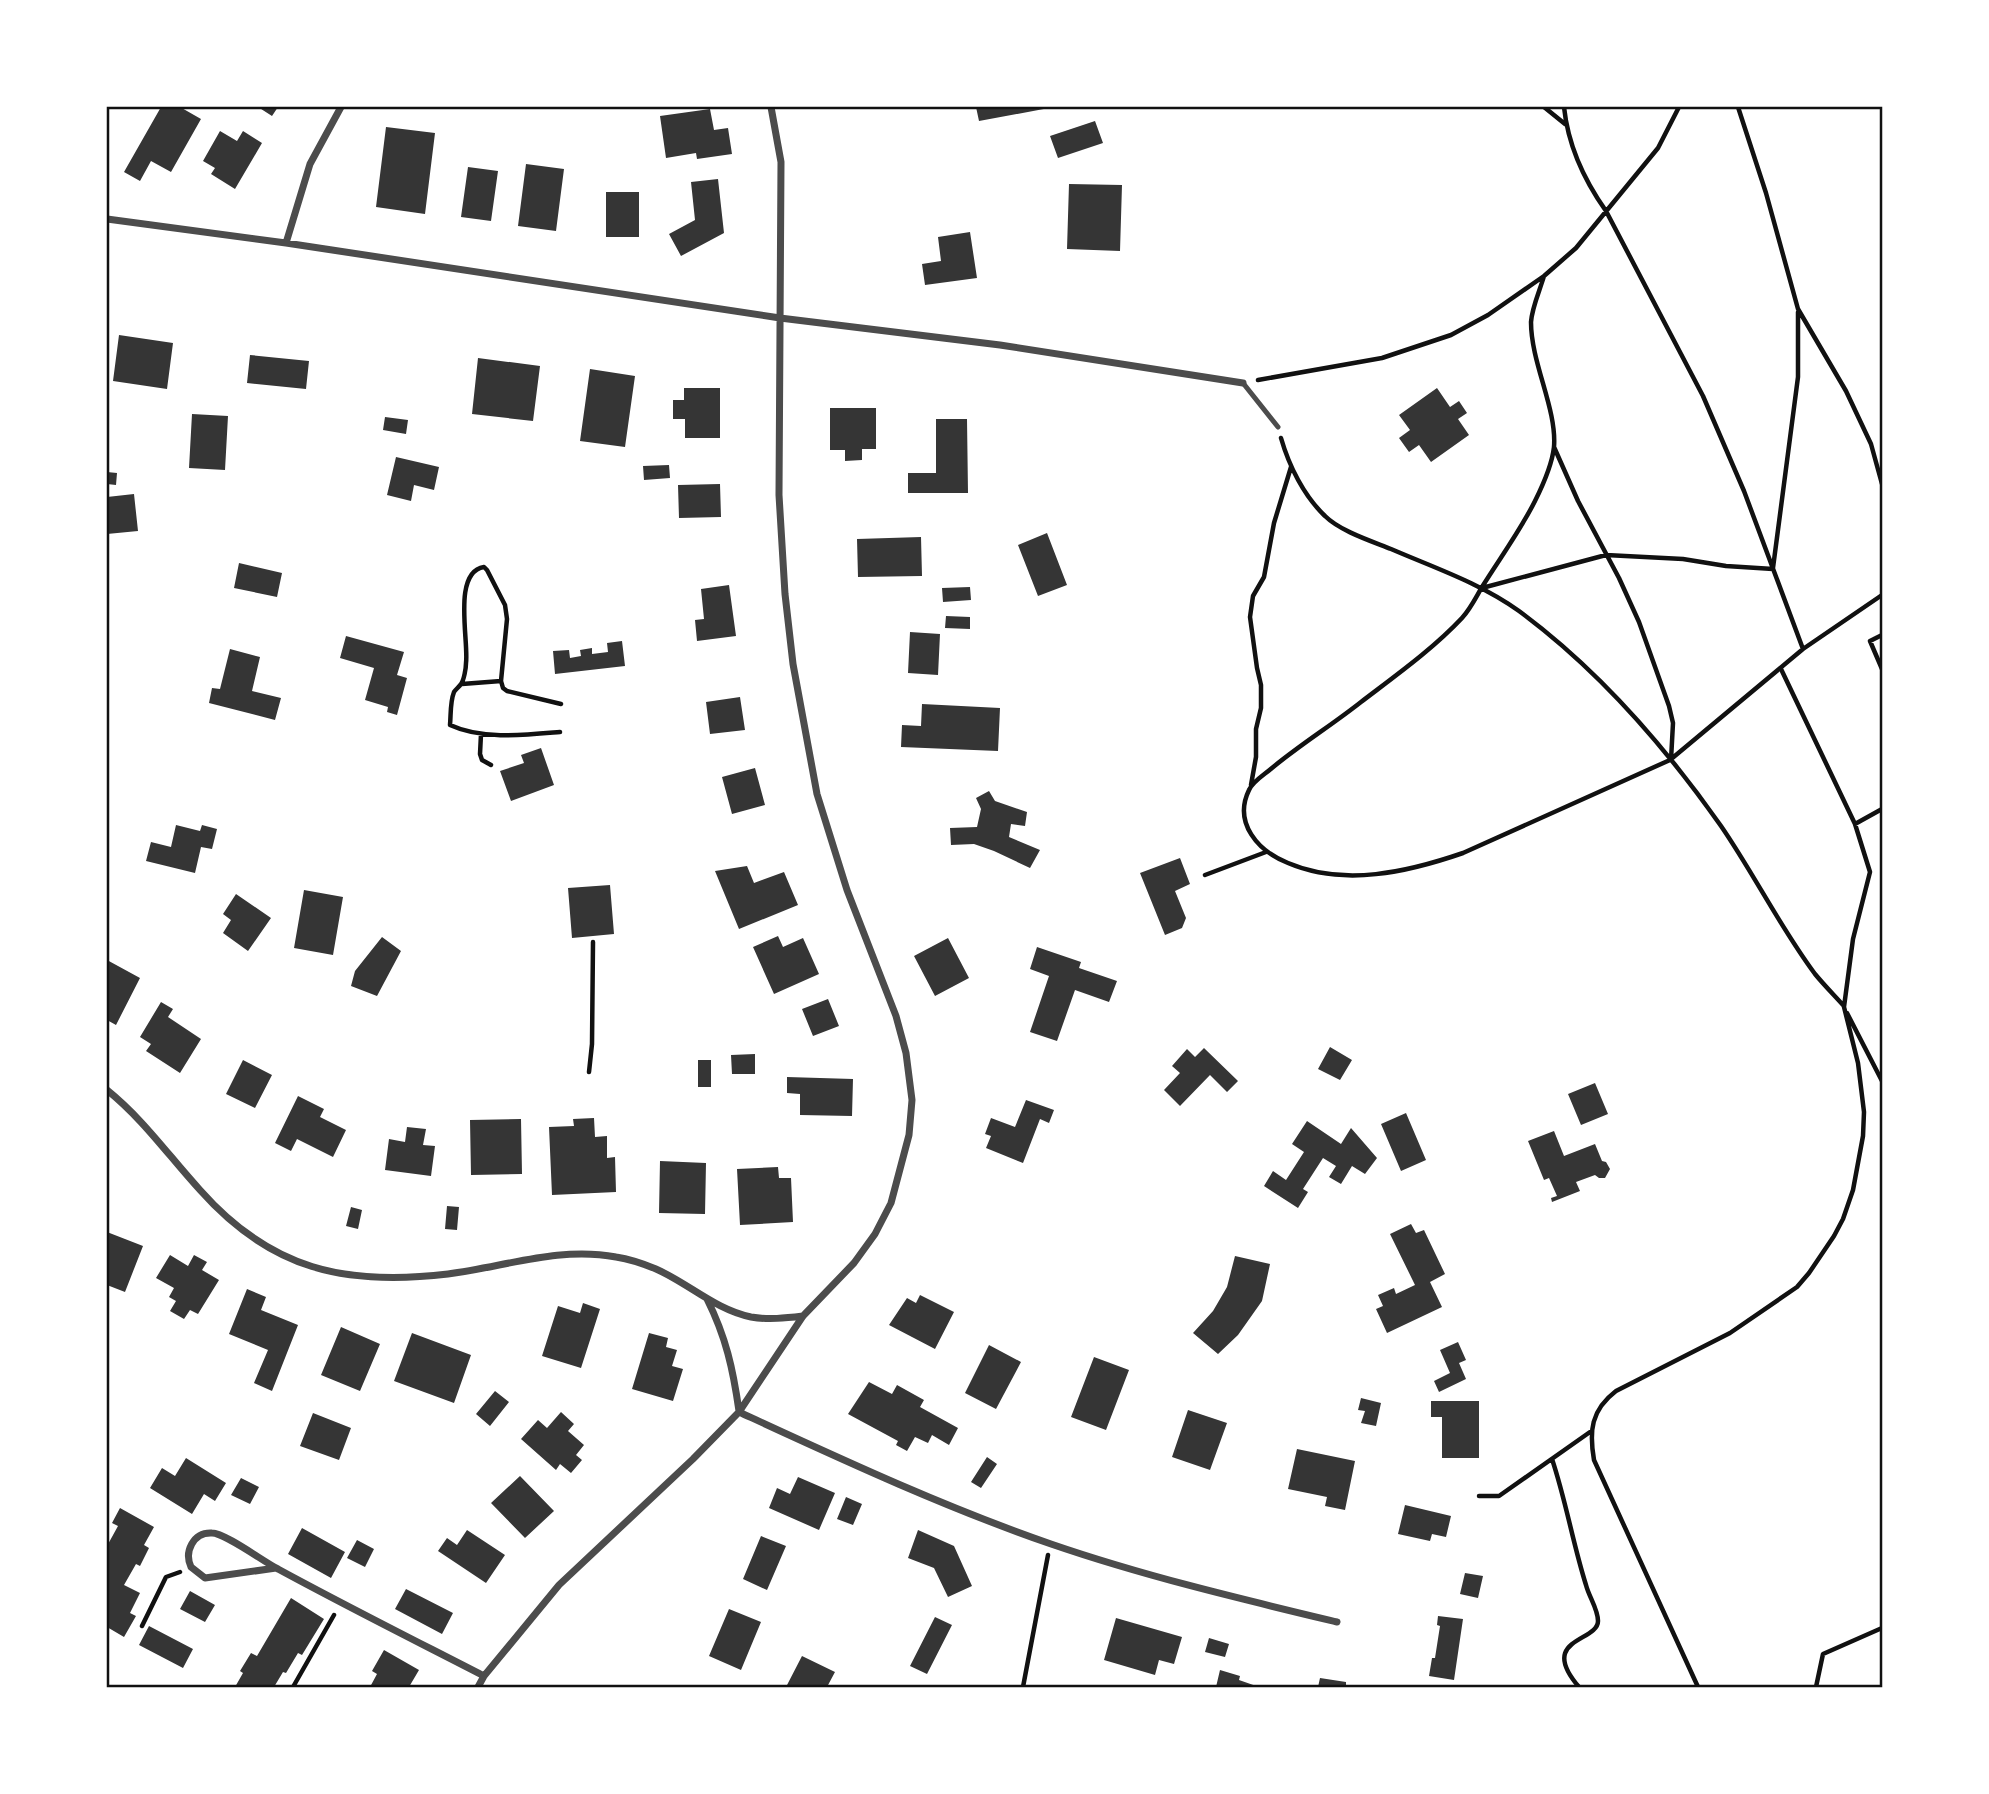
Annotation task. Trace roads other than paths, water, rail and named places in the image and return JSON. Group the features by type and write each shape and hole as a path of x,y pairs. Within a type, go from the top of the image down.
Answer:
{"street":[{"path":"286,243 310,164 341,107"},
{"path":"478,1687 484,1676 559,1585 739,1412 803,1317 854,1263 875,1234 891,1203 909,1135 912,1100 909,1068 896,1016 836,858 817,794 806,746 793,664 779,495 781,162 771,107"},
{"path":"107,219 286,243 780,318 1000,345 1243,383"},
{"path":"107,1090 149,1129 229,1220 258,1242 292,1260 341,1275 404,1277 487,1268 534,1257 576,1253 615,1257 656,1268 707,1297 748,1316 775,1319 803,1317"},
{"path":"707,1297 722,1329 734,1376 739,1412"},
{"path":"739,1412 891,1482 1050,1544 1202,1589 1337,1622"},
{"path":"276,1568 211,1578 200,1575 191,1567 188,1557 193,1542 201,1535 218,1534 276,1568 484,1676"}],"lane":[{"path":"1243,383 1278,427"}]}
